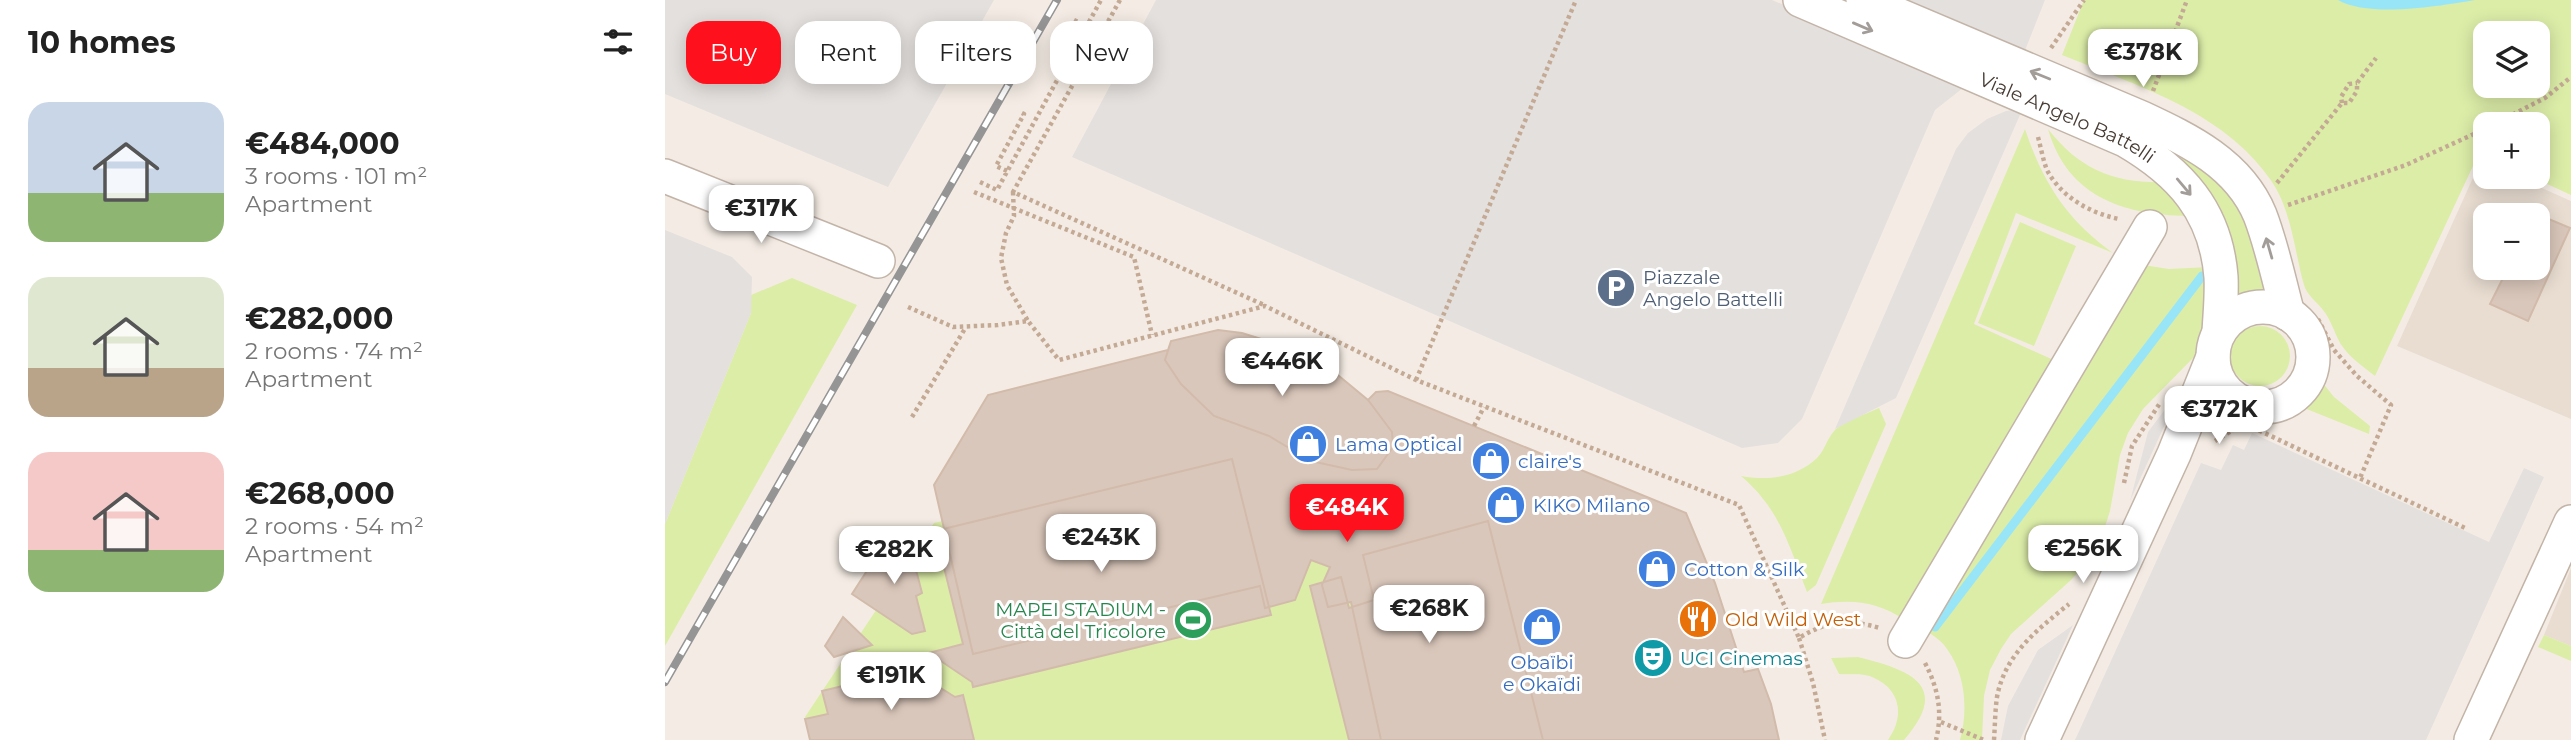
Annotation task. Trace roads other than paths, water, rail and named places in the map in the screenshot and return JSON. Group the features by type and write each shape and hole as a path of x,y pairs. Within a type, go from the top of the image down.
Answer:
{"street":[{"name":"Viale Angelo Battelli","path":"1800,0 2125,140 2169,169 2211,225 2221,276 2216,374 2224,389 2238,401 2263,408 2279,405 2293,398 2304,387 2311,373 2311,340 2302,325 2301,313 2259,214 2227,169 2187,139 2143,118 1863,0"},
{"path":"665,176 878,261"},
{"path":"1905,641 2150,227"},
{"name":"Viale Angelo Battelli","path":"2042,740 2173,454 2229,319 2258,307 2301,313"},
{"name":"Viale Angelo Battelli","path":"2173,454 2214,413 2238,401"},
{"path":"2471,740 2571,522"}],"water":[{"path":"2338,0 2475,0 2386,9 2351,5"}],"waterway":[{"path":"1935,627 2202,276"}],"railway":[{"path":"665,682 1057,0"}],"place":[{"name":"Piazzale Angelo Battelli","path":"1616,288"},
{"name":"Lama Optical","path":"1308,444"},
{"name":"claire's","path":"1491,461"},
{"name":"KIKO Milano","path":"1506,505"},
{"name":"Cotton & Silk","path":"1657,569"},
{"name":"Old Wild West","path":"1698,619"},
{"name":"MAPEI STADIUM - Città del Tricolore","path":"1193,620"},
{"name":"Obaïbi e Okaïdi","path":"1542,627"},
{"name":"UCI Cinemas","path":"1653,658"}]}
